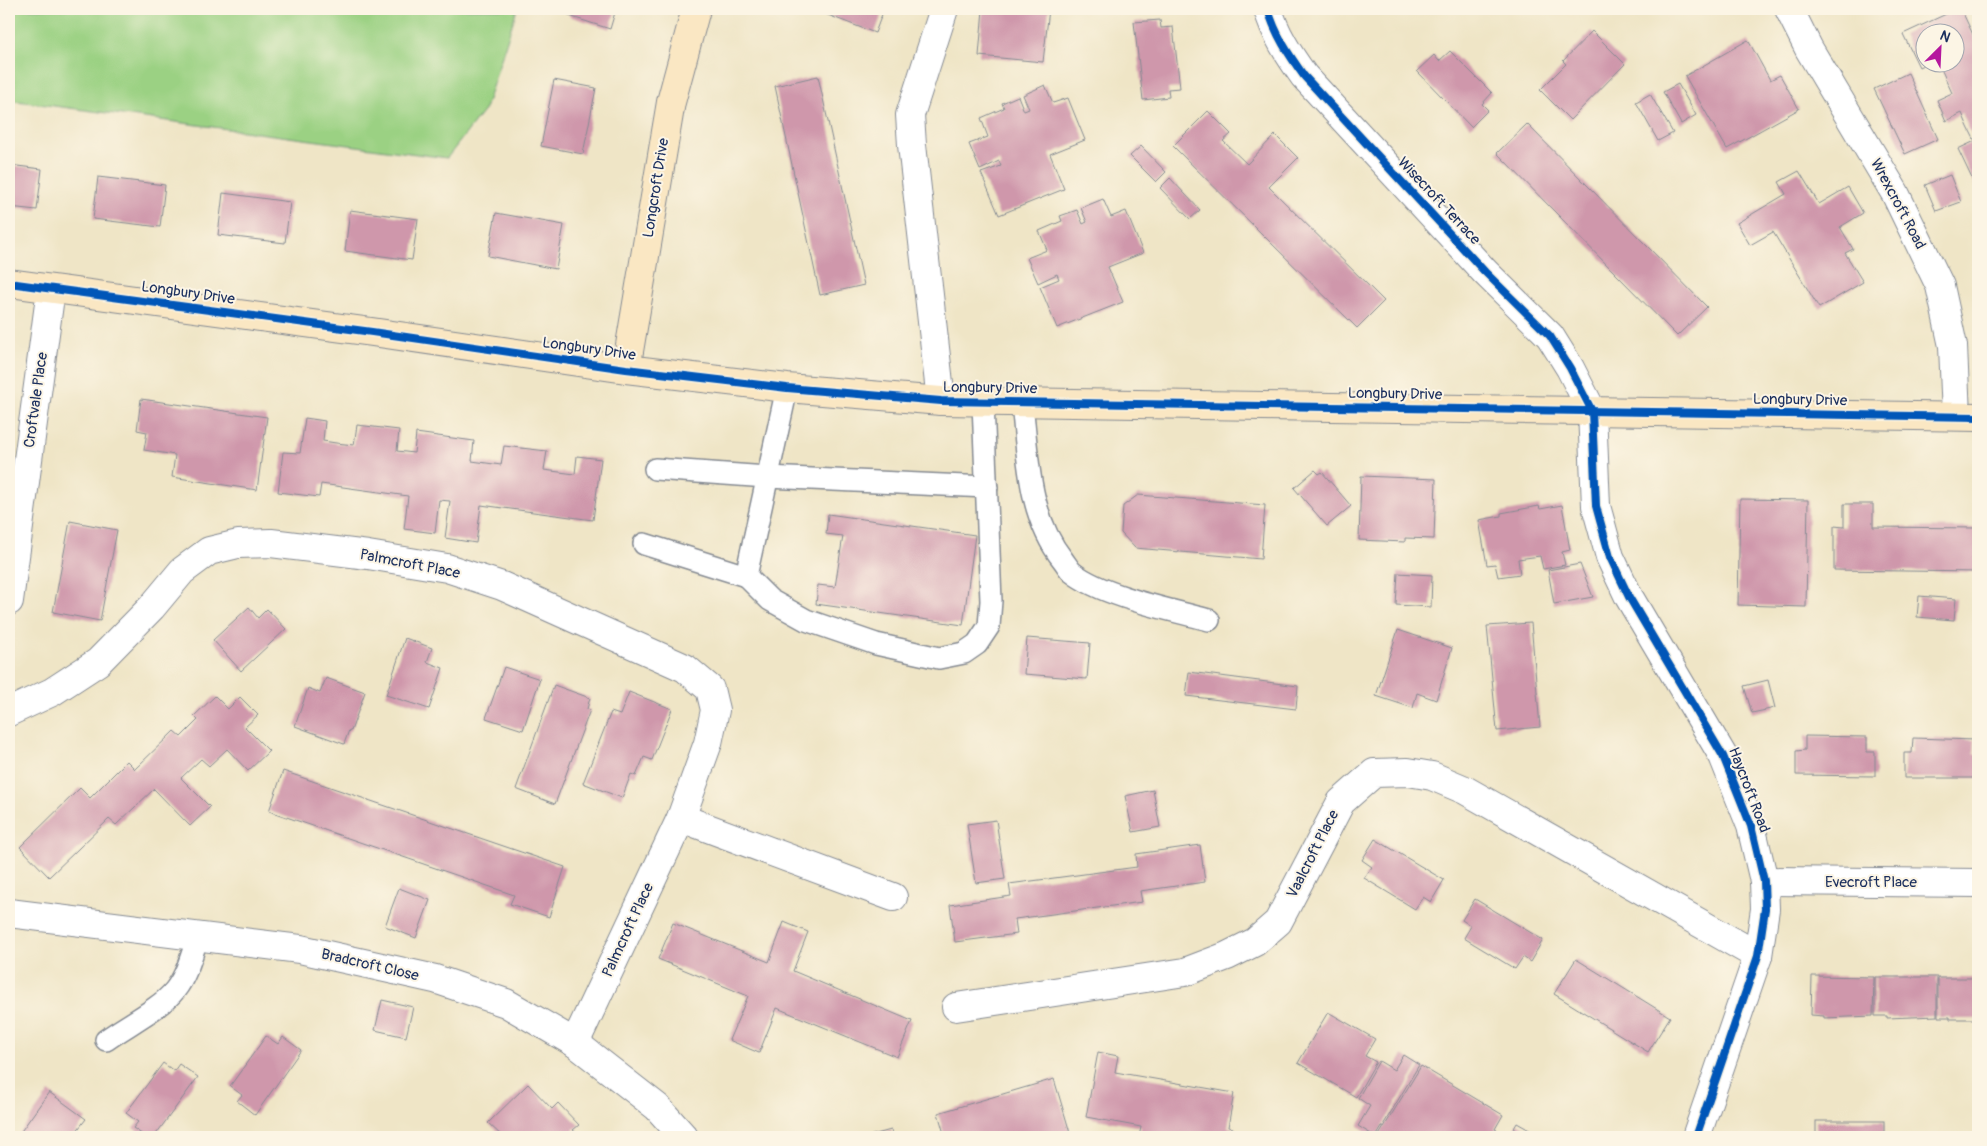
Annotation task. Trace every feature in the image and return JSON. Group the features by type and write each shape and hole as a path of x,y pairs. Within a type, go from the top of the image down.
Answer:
{"street":[{"name":"Longcroft Drive","path":"626,369 670,102 696,9"},
{"path":"941,401 910,115 944,9"},
{"name":"Wisecroft Terrace","path":"1268,9 1272,24 1284,47 1304,76 1485,272 1550,336 1570,368 1592,411"},
{"name":"Wrexcroft Road","path":"1789,9 1809,48 1895,193 1940,286 1967,417"},
{"name":"Longbury Drive","path":"9,283 626,369 787,388 941,401 1967,417"},
{"name":"Croftvale Place","path":"9,601 12,558 51,289"},
{"name":"Haycroft Road","path":"1592,411 1596,506 1610,557 1629,597 1723,756 1751,826 1764,881 1765,910 1758,956 1696,1137"},
{"name":"Palmcroft Place","path":"9,712 52,692 98,662 152,607 182,571 209,551 238,544 271,544 368,555 447,568 502,586 685,668 710,689 715,710 708,743 681,818 575,1043"},
{"name":"Vaalcroft Place","path":"956,1007 1185,972 1227,956 1255,942 1278,922 1340,802 1374,773 1408,772 1424,775 1465,790 1758,956"},
{"path":"681,818 893,897"},
{"name":"Evecroft Place","path":"1764,881 1978,883"},
{"name":"Bradcroft Close","path":"9,914 300,949 435,979 506,1004 575,1043 657,1107 684,1137"}],"lane":[{"path":"746,576 766,477 787,388"},
{"path":"644,544 746,576 770,600 806,620 876,644 939,658 964,654 977,644 989,626 992,600 983,402"},
{"path":"1022,403 1034,501 1054,550 1072,572 1103,589 1155,606 1209,620"},
{"path":"655,469 766,477 987,487"},
{"path":"106,1040 162,1002 175,990 183,977 198,936"}],"green space":[{"path":"9,9 517,9 485,109 447,158 9,100"}],"building":[{"path":"571,9 616,9 610,29 569,16"},
{"path":"812,9 884,9 875,33"},
{"path":"983,9 1049,9 1043,62 979,56"},
{"path":"1957,9 1961,9 1976,41 1978,40 1978,186 1976,187 1958,149 1975,141 1962,113 1946,121 1937,100 1952,93 1943,72 1964,72 1964,22 1929,22"},
{"path":"1160,20 1161,28 1173,27 1180,88 1168,89 1169,97 1143,100 1134,22"},
{"path":"1914,29 1914,57 1903,34"},
{"path":"1592,31 1625,64 1570,120 1540,90 1566,64 1563,61"},
{"path":"1748,40 1770,80 1780,75 1799,109 1727,149 1685,76"},
{"path":"1450,51 1492,93 1482,104 1488,110 1471,127 1417,71 1434,55 1439,61"},
{"path":"1908,73 1938,139 1905,154 1874,89"},
{"path":"818,76 864,285 820,295 775,86"},
{"path":"554,80 596,88 583,154 541,146"},
{"path":"1678,84 1696,115 1681,124 1663,92"},
{"path":"1045,85 1053,103 1068,98 1085,140 1050,154 1064,189 999,215 981,173 1001,166 999,161 980,170 969,144 988,137 981,118 1004,108 1002,103 1018,96 1024,111 1029,109 1023,95"},
{"path":"1650,94 1673,133 1658,141 1636,102"},
{"path":"1208,111 1231,134 1223,141 1247,164 1275,135 1298,158 1269,187 1384,301 1357,328 1173,146"},
{"path":"1527,124 1707,307 1677,336 1497,153"},
{"path":"1141,146 1166,172 1156,182 1130,156"},
{"path":"9,165 42,169 37,210 9,207"},
{"path":"1799,171 1819,204 1848,187 1863,213 1840,227 1853,249 1845,253 1863,282 1819,308 1773,232 1750,245 1737,223 1786,194 1779,182"},
{"path":"1950,175 1961,202 1936,211 1925,185"},
{"path":"98,177 165,185 160,227 93,219"},
{"path":"1170,178 1200,210 1190,219 1160,188"},
{"path":"223,193 290,202 285,243 218,235"},
{"path":"1103,199 1111,217 1126,211 1143,253 1108,267 1123,302 1057,328 1040,287 1059,279 1057,274 1038,283 1027,258 1047,250 1039,231 1062,221 1060,216 1077,210 1083,224 1087,222 1081,208"},
{"path":"350,210 418,219 412,260 345,251"},
{"path":"496,213 564,225 556,269 488,256"},
{"path":"141,399 267,417 257,490 172,477 175,455 144,450 147,432 137,430"},
{"path":"305,418 325,421 323,441 336,443 354,445 357,425 399,430 397,451 414,453 416,433 474,441 472,461 501,465 504,446 547,451 544,470 575,474 577,456 601,459 593,520 481,505 476,543 445,538 450,501 439,500 435,533 404,529 408,496 321,484 319,497 278,492 283,452 300,453"},
{"path":"1315,470 1319,474 1322,472 1351,506 1327,526 1294,488"},
{"path":"1361,476 1436,479 1434,539 1405,538 1405,542 1359,540"},
{"path":"1138,495 1265,505 1261,559 1135,548 1121,533 1123,506"},
{"path":"1740,499 1808,500 1806,607 1738,605"},
{"path":"1844,504 1873,504 1873,527 1978,528 1978,572 1834,570 1834,526 1844,527"},
{"path":"1562,505 1570,550 1562,552 1565,565 1543,569 1540,556 1518,559 1520,574 1498,577 1495,564 1487,565 1479,520 1501,516 1501,513 1539,506 1540,509"},
{"path":"828,514 975,535 963,625 816,604 818,585 835,587 843,536 826,534"},
{"path":"70,521 117,530 100,621 53,612"},
{"path":"1580,564 1593,597 1554,604 1548,570"},
{"path":"1398,573 1432,575 1431,607 1396,605"},
{"path":"1919,596 1956,599 1954,620 1917,617"},
{"path":"249,607 258,618 267,609 286,629 241,671 213,640"},
{"path":"1531,623 1540,727 1497,731 1487,626"},
{"path":"1398,630 1452,648 1436,700 1417,693 1413,708 1376,696"},
{"path":"405,638 432,648 427,662 443,668 429,709 386,695"},
{"path":"1027,638 1090,643 1087,679 1024,674"},
{"path":"504,667 540,679 523,730 486,718"},
{"path":"1189,672 1298,686 1296,709 1186,696"},
{"path":"326,678 365,692 351,731 349,730 344,744 295,726 308,688 320,693"},
{"path":"1768,680 1775,708 1752,713 1744,686"},
{"path":"554,685 590,698 587,709 590,710 555,804 516,789"},
{"path":"629,692 672,709 652,760 644,757 636,776 631,774 622,798 583,783 611,712 620,715"},
{"path":"215,696 228,709 240,697 258,715 245,727 269,751 248,771 227,749 209,766 201,759 181,778 210,807 190,826 154,789 116,825 109,819 49,877 20,847 80,788 90,798 127,761 135,769 174,731 181,737 198,720 194,716"},
{"path":"1805,736 1867,737 1867,752 1875,752 1875,776 1796,775 1796,751 1805,750"},
{"path":"1913,738 1975,740 1974,754 1978,754 1978,778 1904,778 1904,753 1912,753"},
{"path":"283,771 565,867 549,917 510,904 514,895 269,811"},
{"path":"1153,790 1160,827 1133,832 1125,796"},
{"path":"996,820 1005,879 976,883 967,824"},
{"path":"1375,839 1444,880 1431,902 1423,897 1415,909 1364,878 1372,867 1362,860"},
{"path":"1200,845 1205,882 1140,891 1142,902 1015,919 1017,934 955,942 950,905 1011,896 1009,884 1137,867 1136,854"},
{"path":"399,888 430,900 416,938 385,926"},
{"path":"1475,899 1543,940 1530,962 1523,957 1515,969 1464,938 1471,926 1462,920"},
{"path":"784,922 808,932 793,971 912,1021 897,1057 777,1008 759,1053 729,1040 748,996 658,959 673,923 769,962"},
{"path":"1576,959 1670,1017 1648,1052 1554,994"},
{"path":"1812,976 1874,977 1873,1016 1824,1018 1824,1016 1811,1015"},
{"path":"1875,977 1937,977 1937,1016 1887,1018 1887,1016 1875,1016"},
{"path":"1938,978 1978,978 1978,1019 1938,1017"},
{"path":"382,1000 413,1007 406,1037 375,1030"},
{"path":"1328,1012 1375,1039 1365,1056 1376,1062 1356,1097 1298,1063"},
{"path":"266,1036 278,1044 283,1037 301,1050 255,1115 237,1101 242,1095 230,1086"},
{"path":"1098,1052 1118,1056 1115,1072 1234,1093 1228,1127 1233,1128 1232,1137 1139,1137 1141,1127 1086,1117"},
{"path":"1403,1055 1419,1065 1376,1137 1358,1126 1370,1106 1358,1098 1379,1061 1394,1070"},
{"path":"163,1063 174,1071 179,1064 198,1077 154,1137 146,1137 133,1128 138,1122 126,1113"},
{"path":"1421,1066 1503,1115 1495,1129 1509,1137 1378,1137"},
{"path":"1054,1079 1071,1136 945,1137 938,1113"},
{"path":"528,1084 552,1109 558,1103 579,1125 573,1130 581,1137 503,1137 488,1123"},
{"path":"49,1092 86,1119 72,1137 17,1137"},
{"path":"1816,1121 1884,1121 1884,1137 1816,1137"},
{"path":"1517,1123 1542,1137 1509,1137"},
{"path":"891,1130 893,1137 865,1137"}],"cycle path":[{"path":"1268,9 1279,36 1304,76 1485,272 1550,336 1570,368 1592,411 1596,506 1610,557 1629,597 1723,756 1751,826 1764,881 1765,909 1758,956 1696,1137"},
{"path":"9,283 372,332 626,369 787,388 941,401 1978,417"}]}
